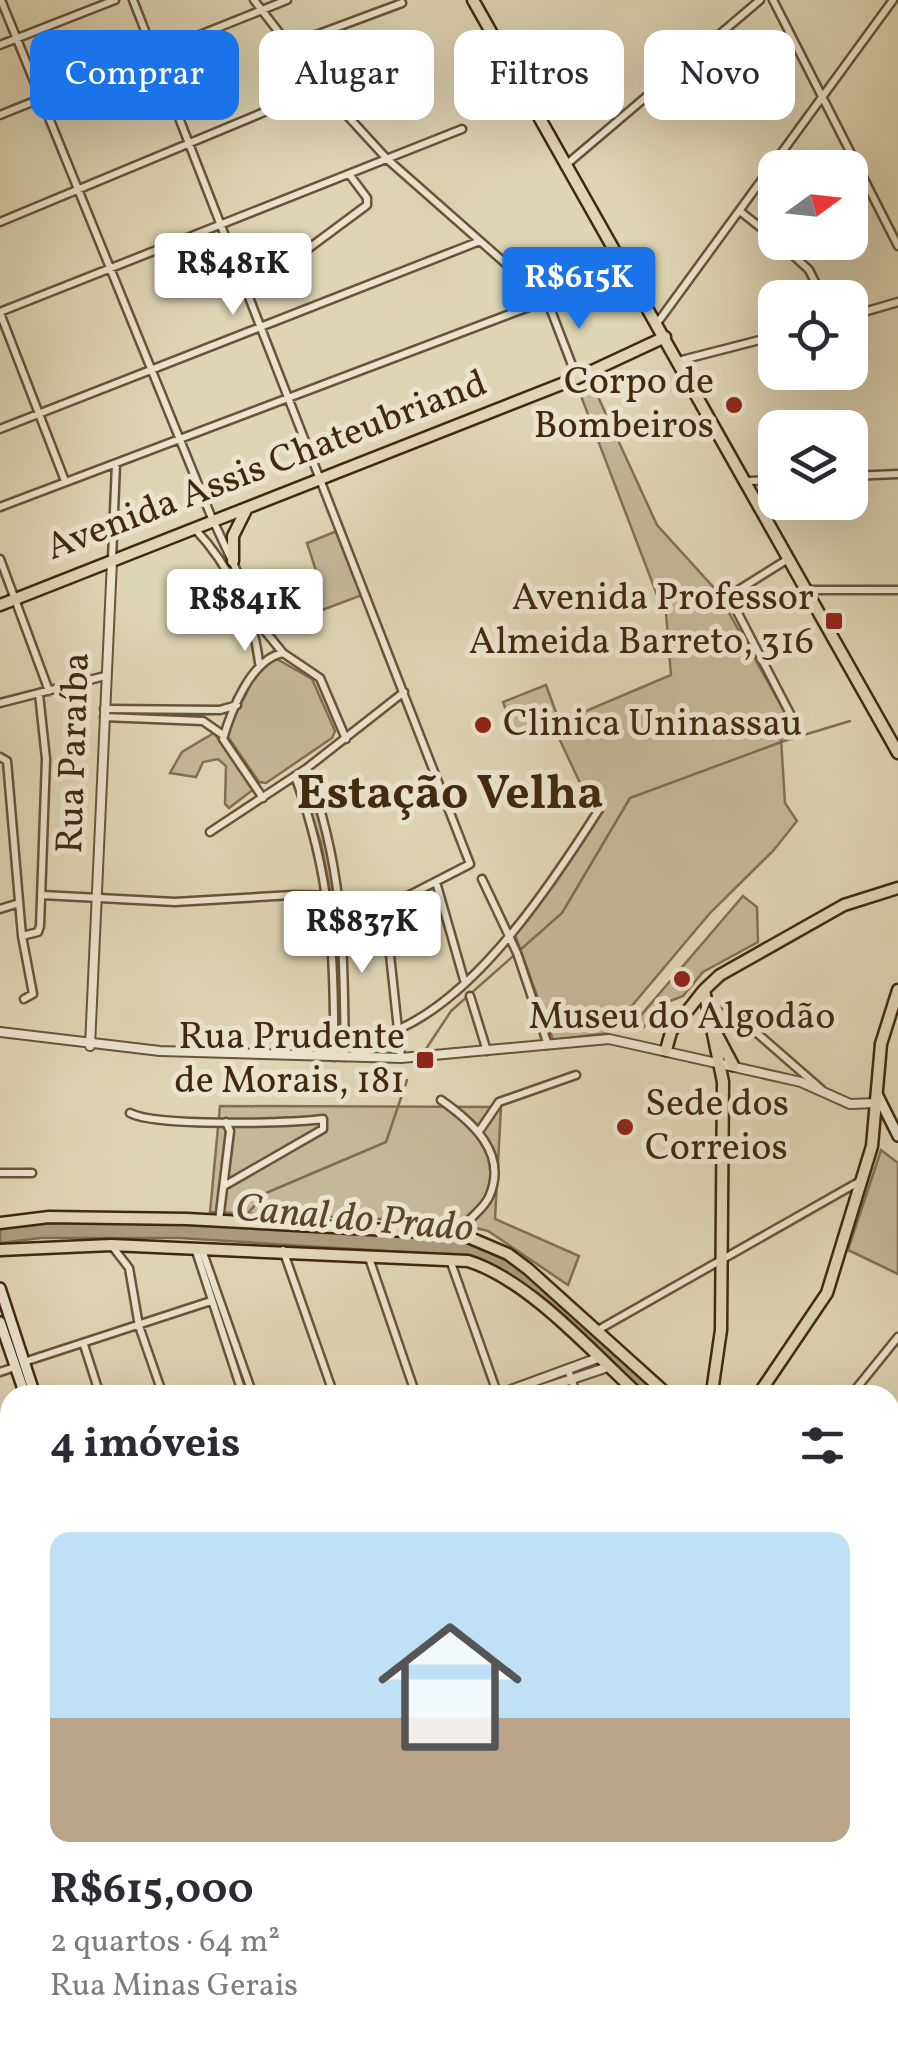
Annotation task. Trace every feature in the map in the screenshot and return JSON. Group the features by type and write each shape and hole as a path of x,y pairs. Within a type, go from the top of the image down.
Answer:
{"main road":[{"path":"472,0 658,322 898,753"},
{"name":"Avenida Assis Chateubriand","path":"0,605 577,378 665,336"},
{"path":"233,562 232,536 247,508"},
{"path":"666,1050 671,1032 720,975 844,905 898,888"},
{"path":"704,990 723,1082 721,1346 709,1385"},
{"path":"765,1385 827,1292 864,1178 880,1044 898,990"},
{"path":"708,1020 733,1065"},
{"path":"876,1098 898,1136"},
{"path":"0,1223 50,1217 219,1221 461,1234 508,1254 657,1385"},
{"path":"0,1250 112,1245 449,1258 496,1272 628,1385"},
{"path":"0,1288 23,1385"},
{"path":"0,1322 30,1385"}],"street":[{"path":"2,0 30,70"},
{"path":"0,45 115,0"},
{"path":"132,0 144,30"},
{"path":"254,0 277,30"},
{"path":"214,30 287,0"},
{"path":"566,165 760,0"},
{"path":"773,0 898,246"},
{"path":"658,322 893,0"},
{"path":"329,30 402,3"},
{"path":"0,115 30,103"},
{"path":"0,222 259,115"},
{"path":"50,120 180,441 265,631 283,653 320,678 346,739"},
{"path":"42,895 174,902 329,896 384,898 406,896 470,864 179,120"},
{"path":"352,120 387,158 547,300 577,378"},
{"path":"65,481 0,313 462,128"},
{"path":"289,263 367,205 368,198 349,174"},
{"path":"741,212 758,226"},
{"path":"0,428 480,241"},
{"path":"798,260 814,280"},
{"path":"0,507 289,401 547,300"},
{"path":"868,311 898,302"},
{"path":"678,361 758,340"},
{"name":"Rua Paraíba","path":"90,1046 116,464"},
{"path":"868,475 898,474"},
{"path":"746,481 758,481"},
{"path":"195,529 226,565 256,640 260,664"},
{"path":"789,558 729,596 798,729"},
{"path":"0,559 49,691"},
{"path":"807,590 898,590"},
{"path":"263,798 225,748 224,736 260,664 283,653"},
{"path":"0,703 106,676"},
{"path":"210,832 307,768 404,692"},
{"path":"22,936 38,932 42,895 46,759 39,694"},
{"path":"104,713 220,710 238,705"},
{"path":"104,713 198,720 224,736"},
{"path":"0,758 7,761 16,904 33,994 24,999"},
{"path":"307,768 328,829 341,897 345,1057"},
{"path":"295,776 316,834 329,896 334,1057"},
{"path":"398,1029 427,1016 511,940 600,808"},
{"path":"482,879 517,953 548,1046"},
{"path":"436,882 464,980"},
{"path":"384,898 401,1058"},
{"path":"0,909 16,904"},
{"path":"470,996 487,1052"},
{"path":"726,1006 821,1089"},
{"path":"0,1032 90,1046 401,1058 609,1039 733,1065 821,1089 850,1104 876,1098"},
{"path":"480,1130 499,1102 576,1075"},
{"path":"440,1100 480,1130 488,1150 492,1184 489,1196 461,1234"},
{"path":"130,1113 145,1118 226,1122 323,1119 323,1129 224,1186"},
{"path":"219,1221 230,1131 226,1122"},
{"path":"0,1172 32,1173"},
{"path":"598,1330 864,1178"},
{"path":"112,1245 131,1275 139,1326 160,1385"},
{"path":"198,1247 211,1301 240,1385"},
{"path":"198,1247 249,1385"},
{"path":"283,1250 330,1385"},
{"path":"368,1254 413,1385"},
{"path":"449,1258 494,1385"},
{"path":"0,1372 211,1301"},
{"path":"859,1385 898,1337"},
{"path":"84,1345 97,1385"},
{"path":"546,1385 598,1358"},
{"path":"532,1385 608,1367"},
{"path":"570,1374 574,1385"}],"shaded area":[{"path":"589,377 657,525 716,590 795,730 781,739 785,803 797,821 773,851 710,913 609,1033 553,1040 515,935 604,801 579,781 553,725 671,675 665,601 659,600 576,383"},
{"path":"337,531 362,595 272,629 262,606 269,609 289,602 293,612 315,604 312,594 322,589 307,543"},
{"path":"275,658 312,679 335,731 332,738 266,783 259,782 226,734 257,672"},
{"path":"546,685 557,715 514,733 503,702"},
{"path":"214,733 254,789 229,808 225,804 226,766 218,759 203,762 196,777 170,773 182,752"},
{"path":"306,771 339,895 331,895 321,843 298,778"},
{"name":"Museu do Algodão","path":"743,896 757,907 758,942 703,972 683,996 665,1003 640,1031 629,1029"},
{"path":"220,1106 501,1107 495,1219 579,1256 568,1285 488,1231 452,1222 210,1212"},
{"path":"881,1150 898,1163 898,1274 848,1250"},
{"path":"36,1221 206,1223 463,1238 492,1252 545,1288 652,1385 634,1385 490,1267 466,1256 180,1238 41,1238 0,1243 0,1226"}],"waterway":[{"path":"424,1052 451,1011 562,913 630,798 850,721"},
{"name":"Canal do Prado","path":"247,1214 266,1193 386,1142 407,1080"}],"place":[{"name":"Corpo de Bombeiros","path":"734,405"},
{"name":"Avenida Professor Almeida Barreto, 316","path":"834,621"},
{"name":"Clinica Uninassau","path":"483,725"},
{"name":"Museu do Algodão","path":"682,979"},
{"name":"Rua Prudente de Morais, 181","path":"425,1060"},
{"name":"Sede dos Correios","path":"625,1127"}],"district":[{"name":"Estação Velha","path":"450,795"}]}
